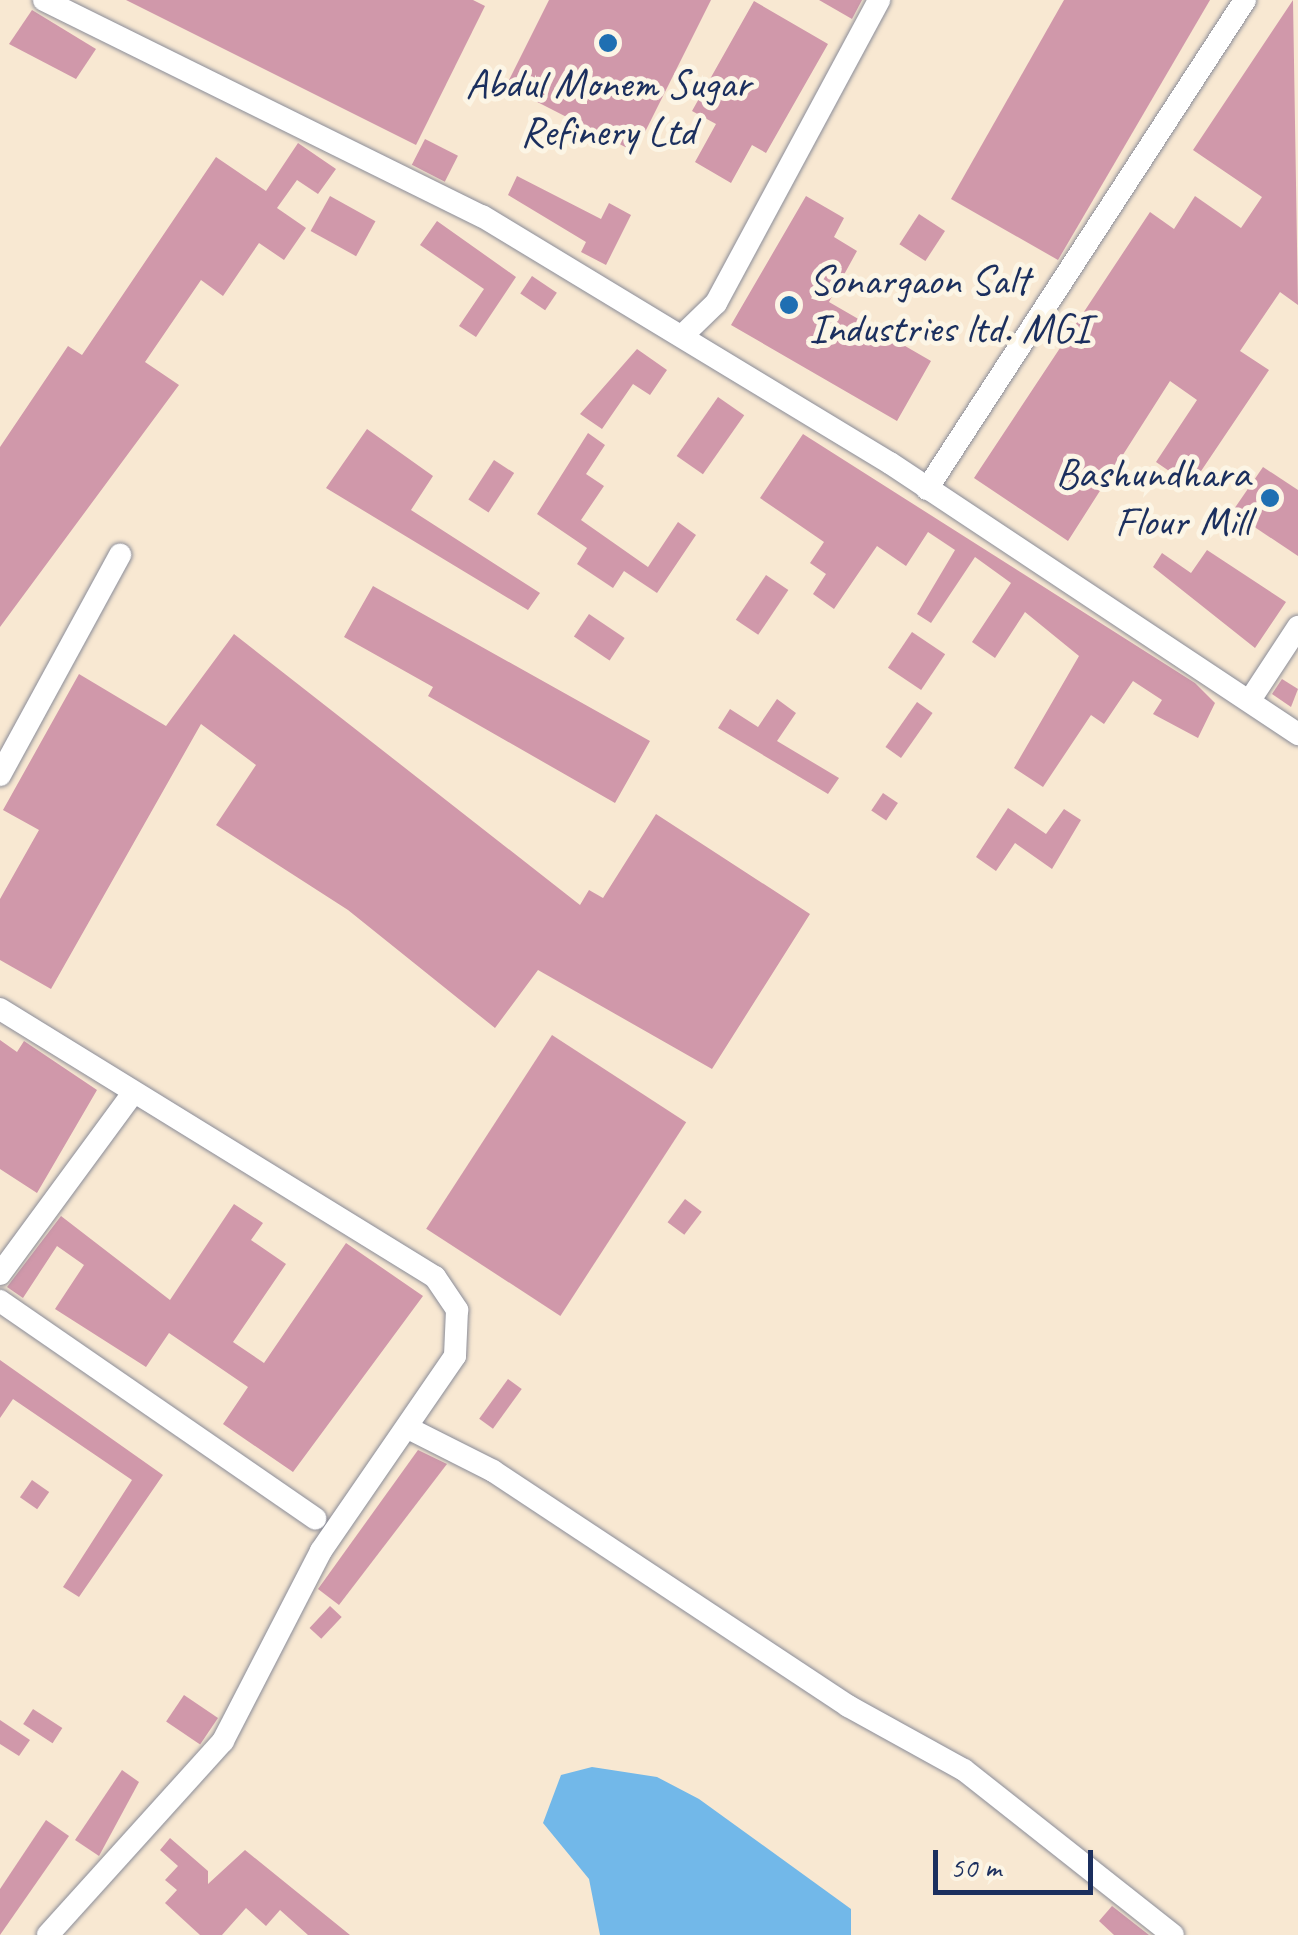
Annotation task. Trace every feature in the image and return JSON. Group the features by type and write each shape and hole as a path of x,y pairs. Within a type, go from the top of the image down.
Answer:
{"street":[{"path":"44,0 482,216 683,335 927,489 1114,618 1252,698 1298,734"},
{"path":"683,335 716,303 880,0"},
{"path":"927,489 1245,0"},
{"path":"0,774 120,555"},
{"path":"1252,698 1298,627"},
{"path":"0,1008 451,1295 455,1356 410,1429 320,1552 223,1740 48,1935"},
{"path":"0,1274 134,1092"},
{"path":"0,1302 314,1518"},
{"path":"410,1429 493,1471 848,1706 964,1770 1173,1935"}],"water":[{"path":"592,1767 657,1777 699,1799 851,1909 851,1935 600,1935 589,1879 543,1823 561,1775"}],"building":[{"path":"126,0 473,0 485,6 416,145"},
{"name":"Abdul Monem Sugar Refinery Ltd","path":"549,0 711,0 635,152 506,86"},
{"path":"819,0 862,0 852,19"},
{"path":"1064,0 1210,0 1058,260 951,199"},
{"path":"1293,0 1298,305 1280,292 1240,351 1269,370 1191,486 1156,462 1197,400 1170,381 1068,541 974,478 1150,212 1174,229 1195,196 1241,228 1262,197 1193,150"},
{"path":"754,1 828,44 766,153 752,145 731,183 695,162 716,124 692,111"},
{"path":"32,10 96,49 76,79 9,44"},
{"path":"425,139 458,156 445,182 412,165"},
{"path":"298,143 336,169 318,194 297,180 277,208 306,228 284,260 259,243 223,296 201,280 145,362 179,385 0,627 0,447 68,346 82,355 216,157 266,191"},
{"path":"517,176 601,219 609,203 631,215 606,265 581,252 586,242 508,195"},
{"path":"330,196 375,221 356,256 311,231"},
{"name":"Sonargaon Salt Industries ltd. MGI","path":"806,196 844,218 834,237 857,251 829,302 931,361 897,421 731,325"},
{"path":"919,214 945,231 925,261 899,244"},
{"path":"437,221 516,277 476,337 459,326 484,289 420,245"},
{"path":"532,276 557,293 545,310 520,293"},
{"path":"637,349 667,370 650,395 633,384 602,429 580,414"},
{"path":"718,397 744,415 703,474 677,456"},
{"path":"367,429 433,476 411,510 540,593 528,610 326,488"},
{"path":"588,433 605,445 586,474 604,486 581,520 648,567 678,522 696,535 657,593 624,571 613,588 577,564 587,548 537,514"},
{"path":"803,434 1195,683 1215,703 1198,738 1153,714 1162,700 1133,681 1104,724 1091,715 1043,787 1014,768 1079,656 1025,612 995,658 972,642 1011,583 975,557 931,623 917,614 955,550 928,532 906,566 877,546 834,609 813,594 826,574 810,563 824,542 760,498"},
{"path":"494,460 514,473 489,512 468,499"},
{"name":"Bashundhara Flour Mill","path":"1263,467 1298,490 1298,556 1232,512"},
{"path":"1207,550 1286,602 1255,648 1153,567 1162,553 1191,573"},
{"path":"766,575 788,590 758,635 736,620"},
{"path":"373,586 650,741 615,803 428,696 433,687 344,637"},
{"path":"589,614 625,638 610,660 574,636"},
{"path":"912,632 945,654 921,690 888,668"},
{"path":"234,634 580,905 589,890 603,898 656,814 810,914 712,1069 538,970 495,1028 348,910 216,825 256,765 201,724 51,989 0,960 0,899 39,830 3,810 79,674 166,726"},
{"path":"1282,679 1298,689 1291,707 1272,694"},
{"path":"777,699 796,713 777,741 839,778 828,794 718,728 730,709 758,727"},
{"path":"917,702 933,713 901,758 885,747"},
{"path":"883,793 898,803 886,820 871,810"},
{"path":"1008,808 1046,834 1064,809 1081,820 1052,869 1015,843 996,871 976,857"},
{"path":"552,1035 686,1122 560,1316 426,1229"},
{"path":"0,1040 17,1052 24,1041 97,1090 37,1193 0,1169"},
{"path":"685,1199 702,1212 684,1235 668,1222"},
{"path":"234,1204 263,1223 251,1240 286,1264 233,1342 264,1363 346,1243 423,1296 293,1472 223,1424 248,1387 169,1333 146,1367 55,1309 84,1265 57,1246 23,1298 7,1287 61,1216 170,1300"},
{"path":"0,1360 163,1475 79,1597 63,1587 132,1480 13,1399 0,1418"},
{"path":"508,1379 522,1389 493,1429 479,1419"},
{"path":"418,1450 447,1464 339,1605 318,1589"},
{"path":"32,1480 49,1492 37,1509 20,1497"},
{"path":"330,1606 342,1617 321,1639 310,1628"},
{"path":"184,1695 218,1718 200,1744 166,1722"},
{"path":"33,1709 62,1728 53,1743 23,1724"},
{"path":"0,1720 30,1740 19,1756 0,1744"},
{"path":"122,1770 139,1782 99,1856 75,1840"},
{"path":"46,1820 69,1836 0,1935 0,1889"},
{"path":"170,1838 208,1871 208,1884 245,1850 350,1935 308,1935 280,1910 266,1926 246,1908 222,1935 200,1935 165,1903 177,1890 165,1880 178,1866 160,1850"},
{"path":"1112,1906 1149,1935 1114,1935 1099,1921"}],"place":[{"name":"Abdul Monem Sugar Refinery Ltd","path":"608,43"},
{"name":"Sonargaon Salt Industries ltd. MGI","path":"789,305"},
{"name":"Bashundhara Flour Mill","path":"1270,498"}]}
